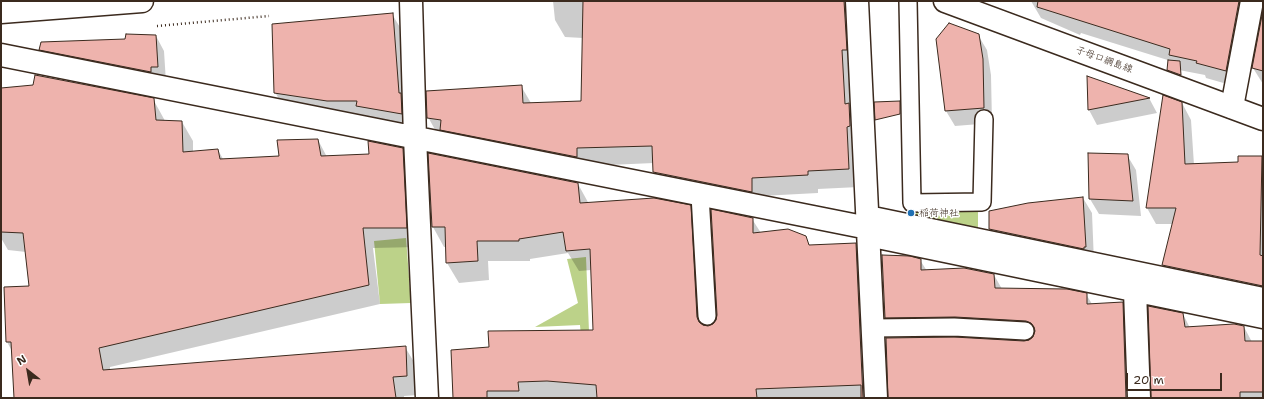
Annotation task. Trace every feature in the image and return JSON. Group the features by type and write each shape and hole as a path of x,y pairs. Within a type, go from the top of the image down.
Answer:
{"street":[{"path":"1,12 142,1"},
{"path":"411,1 415,138 427,398"},
{"path":"857,1 876,398"},
{"name":"子母口綱島線","path":"945,1 967,5 1263,118"},
{"path":"1232,107 1252,1"},
{"path":"1,55 700,195 1263,299"},
{"path":"868,227 1135,291 1263,317"},
{"path":"1135,291 1139,398"}],"lane":[{"path":"908,1 912,203 982,202 984,119"},
{"path":"700,195 706,316"},
{"path":"873,328 954,327 1025,331"}],"green space":[{"path":"961,205 978,209 978,230 908,217 913,209 950,213"},
{"path":"406,238 411,303 380,304 374,241"},
{"path":"586,257 591,381 585,381 580,325 535,327 578,303 567,259"}],"building":[{"path":"583,1 844,1 847,50 842,50 845,104 849,103 850,126 847,127 849,169 808,171 808,175 752,178 752,192 653,172 652,146 577,148 577,157 440,130 441,120 427,118 426,91 522,85 523,103 581,101"},
{"path":"1038,1 1239,1 1226,71 1196,63 1197,61 1169,55 1170,49 1037,7"},
{"path":"1263,10 1263,71 1252,68"},
{"path":"393,13 402,114 356,106 357,101 327,101 274,93 272,24"},
{"path":"949,23 979,34 983,59 984,108 945,111 936,39"},
{"path":"126,34 156,35 158,67 151,67 151,72 39,50 41,42 125,39"},
{"path":"1168,60 1180,61 1181,75 1167,70"},
{"path":"35,75 154,98 156,120 182,121 183,152 218,149 220,159 279,156 277,140 318,139 321,156 369,154 368,141 403,148 407,228 363,228 369,285 99,348 103,370 406,346 407,376 393,377 396,398 14,398 11,342 6,342 4,287 29,286 23,233 1,232 1,88 33,85"},
{"path":"1087,76 1150,98 1088,110"},
{"path":"1163,95 1182,102 1185,164 1238,162 1238,156 1262,156 1260,255 1263,256 1263,286 1162,265 1176,208 1146,208"},
{"path":"900,101 900,114 875,120 874,102"},
{"path":"428,153 578,183 580,203 654,198 691,205 697,317 699,322 703,325 708,326 713,324 717,315 711,209 753,218 753,233 788,229 806,236 809,245 856,243 863,398 861,398 861,385 756,389 757,398 597,398 596,385 547,381 518,382 519,391 487,391 487,398 453,398 451,350 489,347 488,331 593,330 590,249 566,251 563,232 519,239 519,241 477,241 478,261 446,263 445,227 432,227"},
{"path":"1088,153 1128,154 1133,201 1089,199"},
{"path":"1083,197 1086,247 1084,247 1084,249 989,229 989,211 1028,203"},
{"path":"882,255 910,256 921,259 921,270 964,268 994,274 995,288 1067,289 1087,293 1087,304 1123,302 1126,398 888,398 886,338 954,337 1024,341 1033,337 1035,331 1031,323 1026,321 955,317 885,318"},
{"path":"1148,306 1183,313 1185,327 1234,324 1244,326 1245,341 1263,341 1263,392 1240,392 1240,398 1151,398"}],"place":[{"name":"稲荷神社","path":"911,213"}]}
